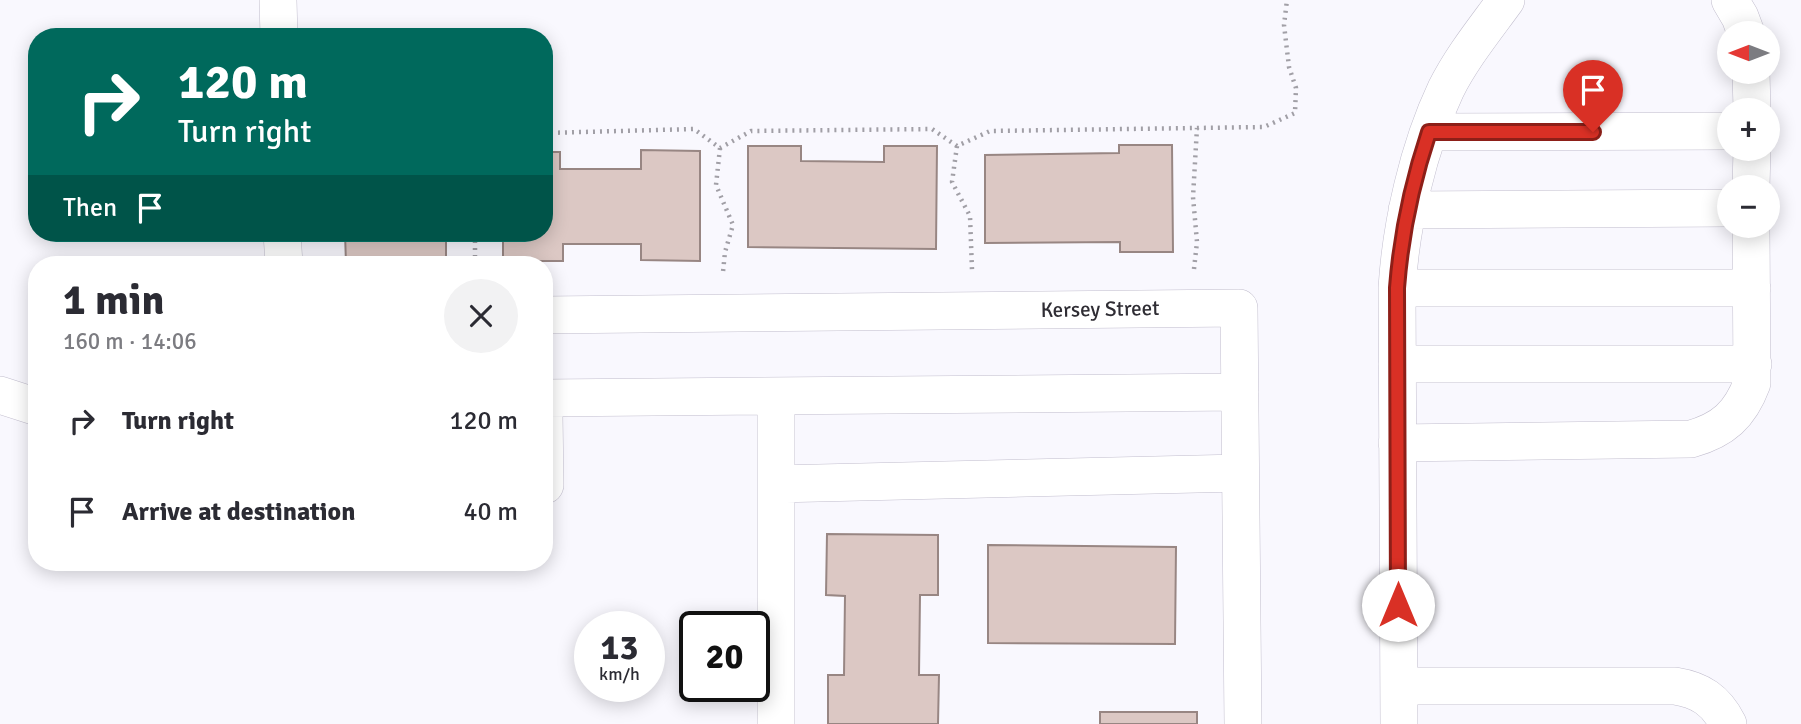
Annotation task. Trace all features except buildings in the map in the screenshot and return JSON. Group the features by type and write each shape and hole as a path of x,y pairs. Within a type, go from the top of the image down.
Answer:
{"street":[{"path":"278,0 279,28"},
{"path":"1399,724 1397,288 1402,236 1420,158 1446,89 1506,0"},
{"path":"1730,0 1742,21"},
{"path":"1429,132 1717,131"},
{"path":"1407,210 1717,208"},
{"path":"1397,443 1691,439 1718,428 1740,409 1752,383 1751,238"},
{"path":"1397,288 1752,288"},
{"name":"Kersey Street","path":"553,315 1239,308 1243,724"},
{"path":"1397,364 1753,364"},
{"path":"553,398 1240,392"},
{"path":"0,395 28,404"},
{"path":"776,396 776,724"},
{"path":"776,484 1240,473"},
{"path":"1398,686 1675,685 1705,696 1716,706 1728,724"}],"path":[{"path":"957,146 990,131 1264,127 1295,113 1296,88 1289,67 1284,25 1287,0"},
{"path":"1194,269 1197,242 1194,197 1197,128"},
{"path":"553,133 694,129 720,148"},
{"path":"720,148 751,131 904,129 932,129 957,146"},
{"path":"957,146 952,182 970,216 972,270"},
{"path":"720,148 716,185 733,225 723,272"}],"route":[{"path":"1398,605 1397,288 1407,210 1429,132 1593,132"}]}
